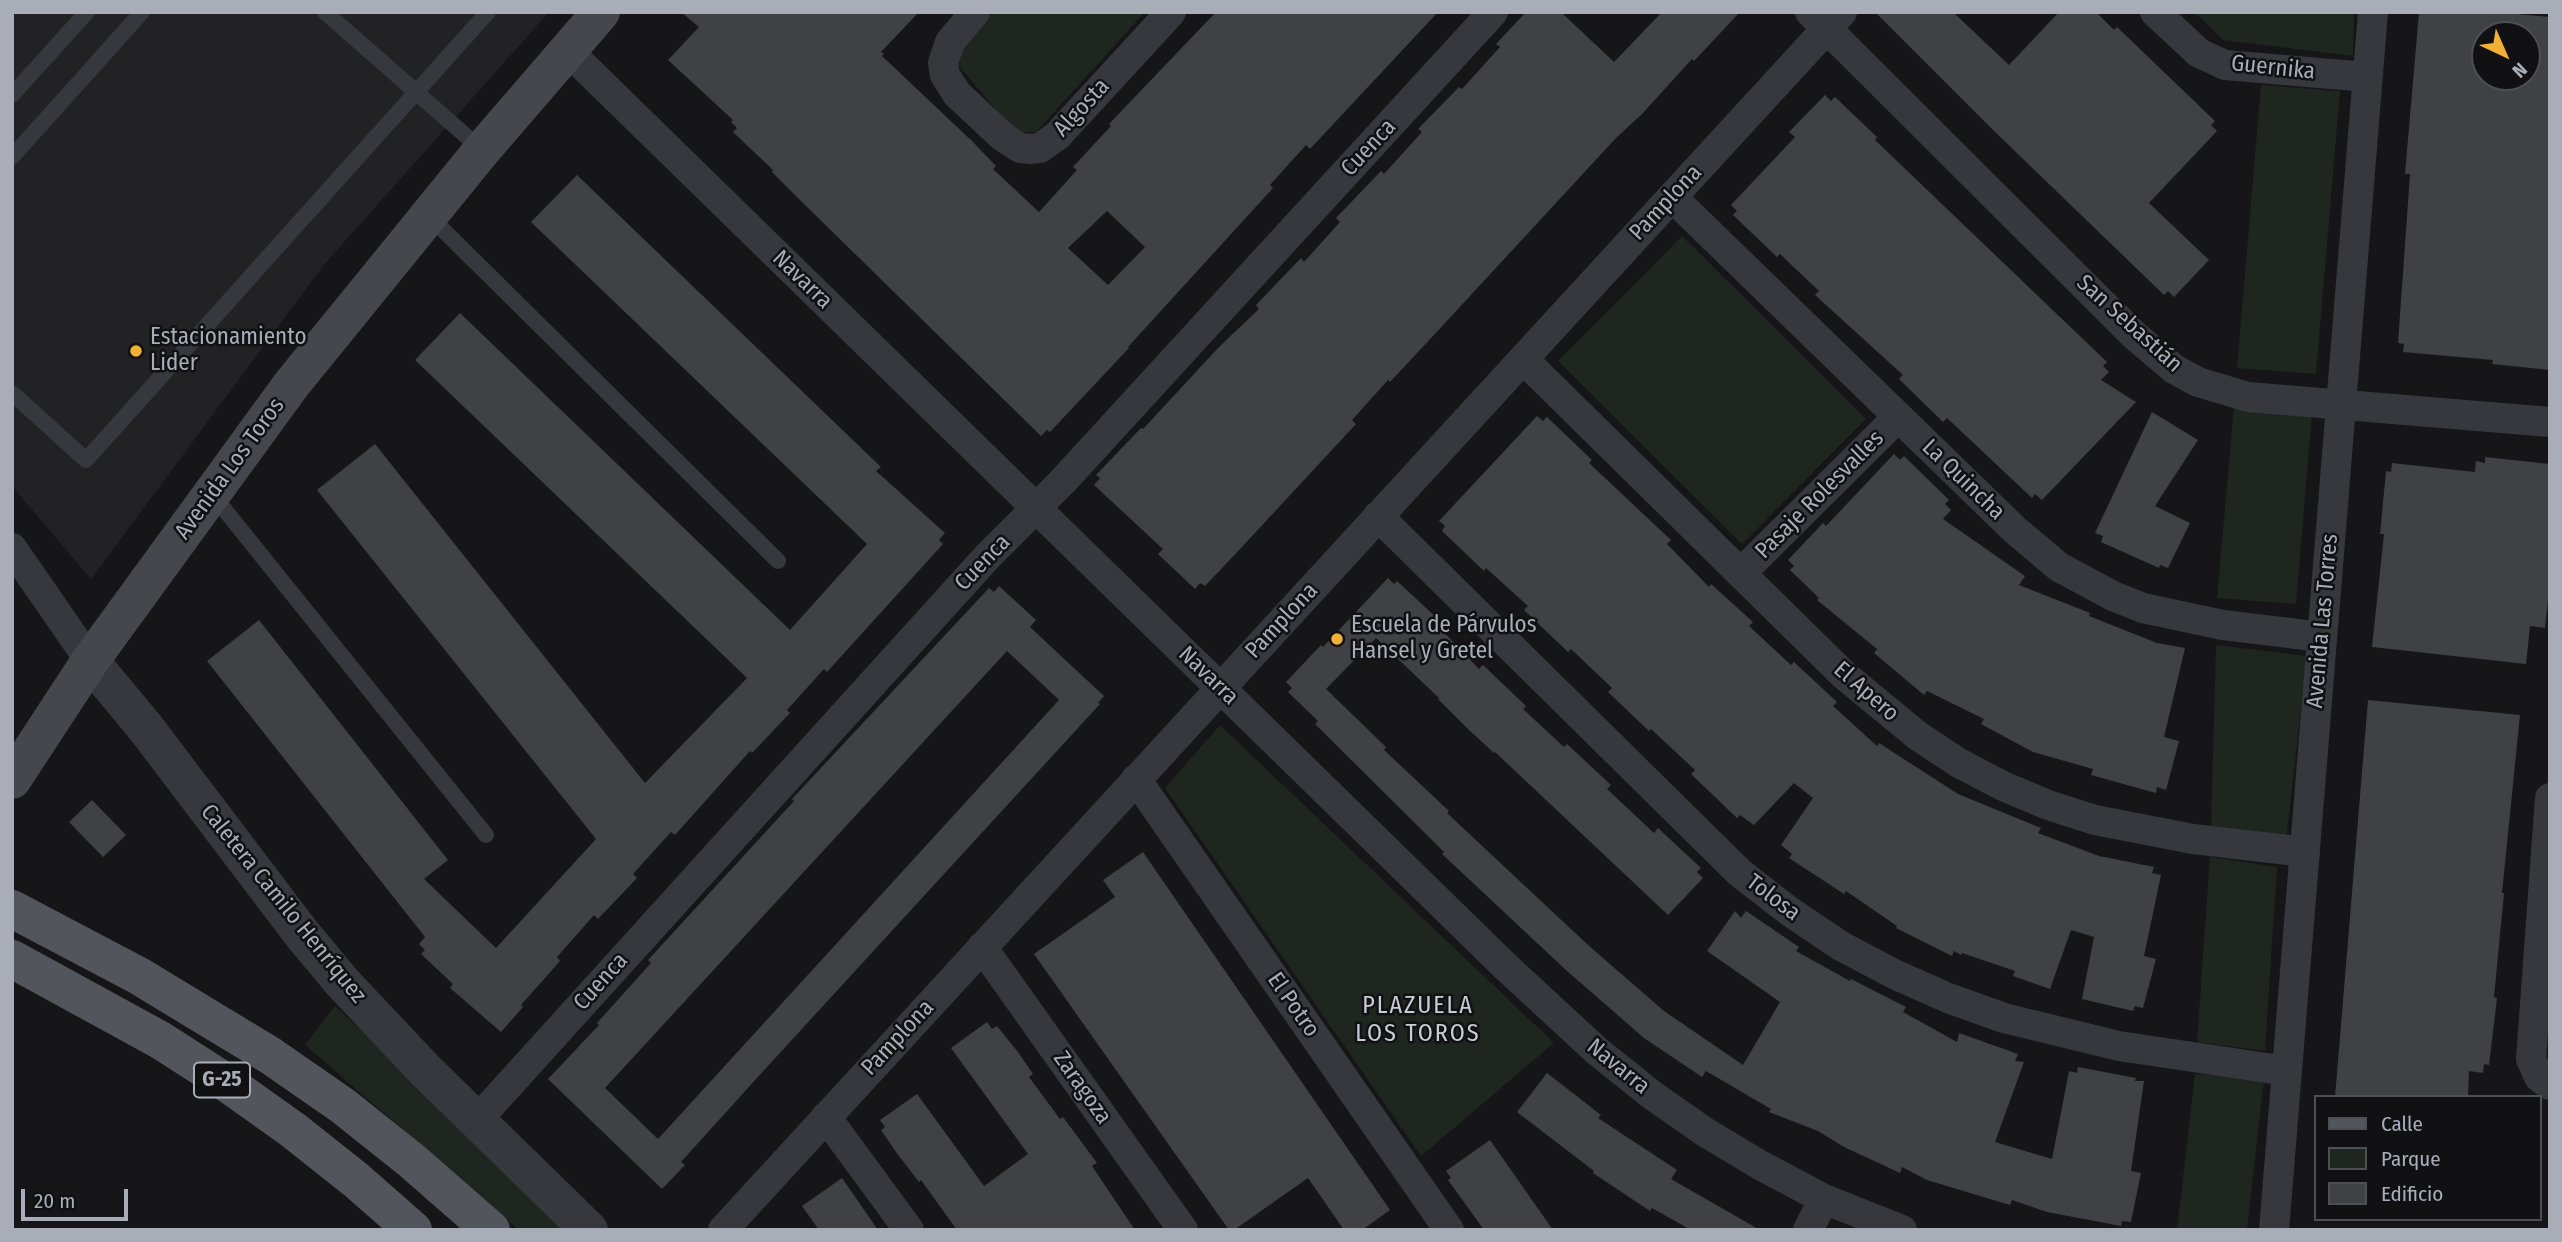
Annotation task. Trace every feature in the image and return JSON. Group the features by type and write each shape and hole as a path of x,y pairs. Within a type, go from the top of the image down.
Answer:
{"main road":[{"name":"Avenida Los Toros","path":"12,780 90,661 291,385 482,150 601,12"},
{"name":"G-25","path":"12,909 139,976 271,1056 393,1145 491,1230"},
{"name":"G-25","path":"12,959 160,1040 227,1083 345,1171 413,1230"}],"street":[{"name":"Algosta","path":"975,12 950,42 943,63 945,75 957,94 1003,137 1020,148 1030,149 1040,148 1057,136 1171,12"},
{"name":"Cuenca","path":"478,1119 986,557 1037,508 1493,12"},
{"name":"Guernika","path":"2155,12 2199,53 2225,65 2367,77"},
{"name":"Avenida Las Torres","path":"2274,1230 2373,12"},
{"name":"Pamplona","path":"723,1230 1672,197 1826,18"},
{"name":"San Sebastián","path":"1826,18 2133,334 2174,369 2198,382 2248,397 2550,422"},
{"name":"Navarra","path":"567,50 1505,966 1597,1051 1652,1095 1705,1132 1760,1165 1824,1199 1902,1230"},
{"name":"La Quincha","path":"1672,197 2036,550 2084,582 2143,608 2273,632 2322,637"},
{"name":"El Apero","path":"1523,359 1880,707 1959,763 2003,786 2083,817 2142,831 2305,852"},
{"name":"Pasaje Rolesvalles","path":"1741,573 1898,417"},
{"name":"Tolosa","path":"1378,516 1730,864 1788,911 1841,946 1948,998 2015,1021 2119,1046 2287,1071"},
{"name":"Caletera Camilo Henríquez","path":"12,548 90,661 145,727 302,934 342,982 424,1069 589,1230"},
{"name":"El Potro","path":"1136,779 1449,1230"},
{"path":"2545,1082 2534,1069 2531,1048 2550,798"},
{"name":"Zaragoza","path":"982,947 1183,1230"},
{"path":"826,1116 909,1230"},
{"path":"1808,1230 1824,1199"}],"lane":[{"path":"12,96 87,12"},
{"path":"12,156 142,12"},
{"path":"326,12 482,150"},
{"path":"12,393 86,460 488,12"},
{"path":"428,215 778,561"},
{"path":"212,494 486,835"}],"shaded area":[{"name":"Estacionamiento Lider","path":"12,12 549,12 323,266 91,579 12,486"}],"green space":[{"path":"985,12 1145,12 1036,132 1015,132 959,66 964,37"},
{"path":"2194,12 2354,12 2353,56 2223,40"},
{"path":"2261,85 2340,91 2316,374 2237,368"},
{"path":"1682,236 1866,419 1742,544 1558,361"},
{"path":"2234,406 2312,412 2296,604 2217,598"},
{"path":"2216,645 2307,656 2286,841 2211,826"},
{"name":"PLAZUELA LOS TOROS","path":"1220,725 1554,1043 1421,1156 1165,788"},
{"path":"2210,857 2277,867 2265,1051 2197,1042"},
{"path":"335,1006 575,1230 519,1230 305,1045"},
{"path":"2195,1074 2264,1079 2247,1230 2177,1230"}],"building":[{"path":"681,12 919,12 881,52 884,54 882,56 973,142 996,166 993,169 1039,212 1077,170 1073,167 1111,126 1109,124 1216,12 1438,12 1310,149 1306,145 1270,185 1273,188 1129,348 1050,432 1047,430 1041,436 772,172 773,170 733,132 737,128 731,122 733,120 668,60 699,27","holes":["1107,211 1145,247 1108,285 1068,248"]},
{"path":"1526,12 1561,12 1614,62 1662,12 1740,12 1616,138 1390,382 1388,380 1352,420 1356,424 1241,548 1205,586 1200,583 1195,589 1158,554 1163,549 1094,485 1100,478 1096,475 1259,309 1256,305 1301,258 1304,262 1340,222 1336,218 1381,171 1384,174 1422,132 1418,129 1459,87 1462,89 1500,47 1496,44"},
{"path":"1875,12 1953,12 2009,65 2059,12 2096,12 2114,30 2117,27 2215,121 2211,125 2217,131 2149,203 2209,260 2174,297 2168,291 2164,295"},
{"path":"2419,12 2495,12 2550,17 2550,370 2492,364 2493,360 2403,352 2404,344 2398,343 2410,174 2405,174"},
{"path":"1825,95 1831,101 1835,97 1877,137 1875,140 2107,362 2103,366 2109,372 2101,380 2136,402 2042,500 2035,494 2032,498 1947,418 1943,422 1899,379 1903,375 1815,295 1819,291 1780,254 1777,257 1733,215 1737,211 1731,205 1795,137 1789,132"},
{"path":"577,175 881,467 876,471 945,533 939,540 943,544 827,672 824,669 787,710 790,713 752,753 750,751 675,835 671,832 633,874 637,878 598,919 594,915 557,957 560,961 501,1032 450,988 453,984 421,954 425,950 419,944 425,937 207,661 259,620 448,860 424,879 496,948 596,839 317,490 375,444 645,783 747,678 415,360 460,313 790,630 867,544 531,222"},
{"path":"2152,412 2198,440 2155,506 2190,523 2168,568 2160,565 2159,568 2101,542 2103,536 2095,533"},
{"path":"1537,416 1543,421 1547,417 1592,460 1589,463 1671,540 1667,544 1709,587 1711,584 1753,622 1749,626 1791,665 1794,662 1837,702 1833,706 1877,746 1879,743 1958,794 2041,828 2038,833 2099,856 2154,867 2152,873 2161,875 2144,956 2156,959 2143,1008 2135,1006 2133,1011 2082,999 2094,937 2071,930 2050,989 2013,976 2015,971 1962,953 1961,955 1954,951 1952,956 1896,928 1897,926 1846,891 1844,894 1789,858 1792,854 1781,845 1813,798 1794,783 1754,825 1740,815 1737,818 1691,774 1695,770 1608,692 1612,688 1571,649 1568,652 1524,610 1528,606 1486,568 1484,571 1442,531 1445,526 1439,521"},
{"path":"1894,454 1900,460 1904,456 1949,500 1945,504 1951,510 1943,519 2025,576 2019,585 2157,643 2185,648 2164,737 2179,741 2166,790 2157,787 2156,793 2091,775 2093,769 2033,752 1981,724 1984,719 1927,691 1924,695 1874,653 1877,649 1817,600 1819,598 1790,570 1794,566 1788,560 1823,523 1826,526"},
{"path":"2485,457 2550,464 2550,581 2545,628 2530,626 2526,664 2372,647 2384,534 2380,534 2386,471 2391,472 2392,463 2475,472 2476,461 2485,463"},
{"path":"1388,578 1394,584 1397,581 1439,620 1436,624 1479,669 1483,665 1526,706 1523,709 1564,747 1567,744 1611,785 1607,789 1654,833 1658,828 1701,868 1697,872 1703,878 1668,915 1469,730 1376,638 1326,689 1386,747 1384,750 1449,811 1447,813 1588,945 1664,1011 1743,1065 1780,1002 1707,951 1735,911 1741,918 1746,911 1799,947 1796,951 1850,981 1851,979 1906,1007 1903,1012 1957,1042 1959,1033 2018,1054 2015,1061 2024,1062 1995,1142 2052,1159 2069,1071 2077,1073 2078,1067 2144,1081 2131,1171 2141,1173 2131,1222 2122,1221 2121,1226 2047,1212 2012,1200 2010,1205 1927,1180 1902,1167 1900,1173 1844,1147 1818,1131 1769,1112 1771,1109 1706,1071 1702,1077 1644,1038 1567,971 1442,854 1444,852 1315,724 1318,721 1288,692 1292,688 1286,682"},
{"path":"999,586 1036,620 1030,627 1104,696 1098,703 1100,704 681,1162 685,1165 662,1189 548,1079 599,1025 597,1023 651,963 648,960 794,801 792,799 989,588 994,592","holes":["1007,651 1059,700 658,1139 605,1088"]},
{"path":"2368,700 2520,715 2502,893 2494,997 2497,998 2489,1065 2484,1064 2483,1073 2469,1071 2468,1095 2335,1095"},
{"path":"92,800 126,835 103,857 69,822"},
{"path":"1143,852 1390,1210 1362,1230 1344,1230 1308,1178 1234,1230 1229,1230 1034,954 1115,897 1103,880"},
{"path":"987,1022 992,1029 997,1026 1018,1052 1033,1074 1029,1077 1097,1163 1092,1166 1135,1230 957,1230 921,1180 919,1182 896,1152 881,1130 885,1127 880,1120 917,1094 984,1186 1028,1154 951,1048"},
{"path":"1547,1073 1601,1115 1598,1118 1677,1170 1671,1179 1760,1230 1691,1230 1652,1208 1650,1211 1593,1173 1594,1171 1517,1112"},
{"path":"1490,1140 1553,1230 1484,1230 1448,1180 1451,1178 1446,1171"},
{"path":"842,1178 878,1230 819,1230 802,1206"}],"place":[{"name":"Estacionamiento Lider","path":"136,351"},
{"name":"Escuela de Párvulos Hansel y Gretel","path":"1337,639"}],"district":[{"name":"PLAZUELA LOS TOROS","path":"1418,1020"}]}
